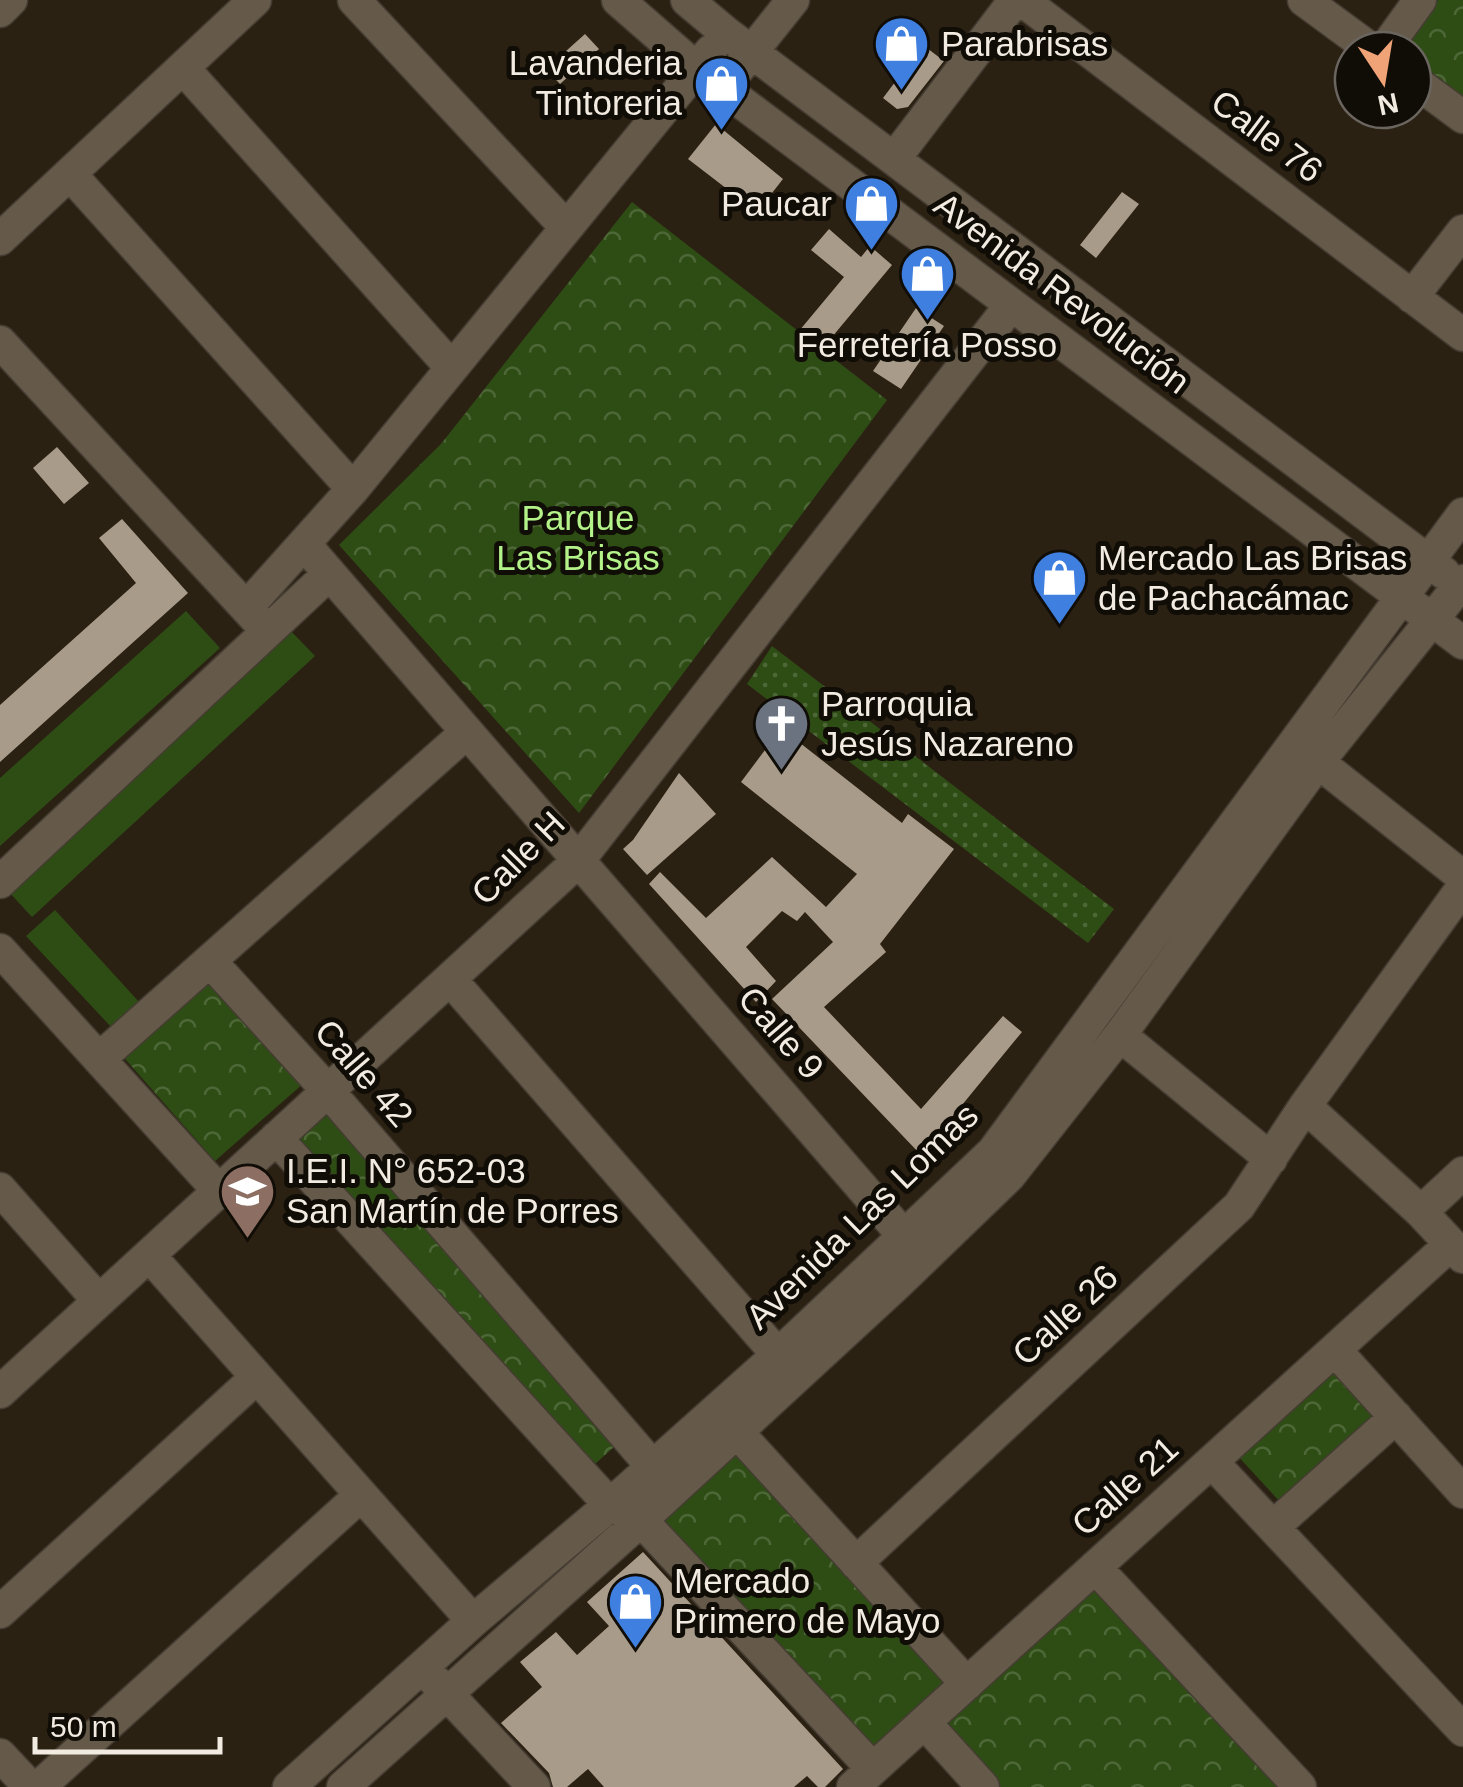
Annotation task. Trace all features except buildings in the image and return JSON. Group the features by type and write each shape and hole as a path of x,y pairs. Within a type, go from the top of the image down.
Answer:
{"street":[{"path":"0,11 12,0"},
{"path":"5,224 70,174 255,0"},
{"path":"354,0 565,226"},
{"name":"Avenida Revolución","path":"618,0 697,69 1463,643"},
{"name":"Avenida Revolución","path":"687,0 1462,585"},
{"path":"724,89 793,0"},
{"path":"894,159 1019,0"},
{"name":"Calle 76","path":"1019,0 1463,335"},
{"path":"1304,0 1345,30"},
{"path":"1398,30 1420,0"},
{"path":"0,882 257,620 305,546 725,32"},
{"path":"182,68 452,368"},
{"path":"1433,95 1463,118"},
{"path":"70,174 353,489"},
{"path":"1412,298 1463,230"},
{"name":"Calle H","path":"0,1392 578,861 1010,305"},
{"path":"0,342 257,620"},
{"name":"Avenida Las Lomas","path":"343,1787 736,1431 914,1248 993,1152 1463,514"},
{"name":"Calle 9","path":"305,546 914,1248"},
{"path":"257,620 329,574"},
{"name":"Avenida Las Lomas","path":"289,1787 778,1354 1009,1176 1120,1035 1318,762 1462,585"},
{"path":"100,1059 467,732"},
{"path":"1318,762 1463,877"},
{"name":"Calle 26","path":"856,1563 1239,1206 1463,887"},
{"path":"0,950 219,1191"},
{"name":"Calle 42","path":"210,961 328,1091 652,1466"},
{"path":"450,979 778,1354"},
{"path":"1120,1035 1271,1159"},
{"path":"1306,1106 1422,1212 1457,1251"},
{"path":"276,1138 610,1505 641,1520 863,1778"},
{"path":"1422,1212 1463,1173"},
{"path":"0,1190 99,1301"},
{"name":"Calle 21","path":"863,1778 1335,1350 1457,1251"},
{"path":"149,1255 472,1621"},
{"path":"1335,1350 1463,1492"},
{"path":"0,1612 257,1377"},
{"path":"1273,1528 1396,1417"},
{"path":"736,1431 967,1684"},
{"path":"1212,1462 1463,1730"},
{"path":"39,1787 361,1494"},
{"path":"1095,1567 1300,1787"},
{"path":"423,1668 534,1787"},
{"path":"925,1722 983,1787"},
{"path":"0,1755 30,1787"}],"green space":[{"path":"1438,0 1463,0 1463,100 1433,77 1433,30 1414,30"},
{"name":"Parque Las Brisas","path":"632,202 887,400 579,813 339,545 441,444"},
{"path":"186,611 220,648 0,846 0,778"},
{"path":"289,629 315,656 32,917 7,890"},
{"path":"772,646 1114,909 1088,943 747,684"},
{"path":"55,910 141,1004 113,1029 26,936"},
{"path":"208,975 304,1083 215,1161 119,1052"},
{"path":"325,1113 622,1440 587,1471 291,1144"},
{"path":"1329,1369 1376,1420 1283,1505 1236,1454"},
{"path":"733,1451 950,1689 876,1756 658,1519"},
{"path":"1097,1583 1284,1787 993,1787 938,1727"}],"place":[{"name":"Parabrisas","path":"902,93"},
{"name":"Lavanderia Tintoreria","path":"721,132"},
{"name":"Paucar","path":"871,253"},
{"name":"Ferretería Posso","path":"927,323"},
{"name":"Mercado Las Brisas de Pachacámac","path":"1059,627"},
{"name":"Parroquia Jesús Nazareno","path":"782,773"},
{"name":"I.E.I. N° 652-03 San Martín de Porres","path":"247,1240"},
{"name":"Mercado Primero de Mayo","path":"635,1650"}]}
